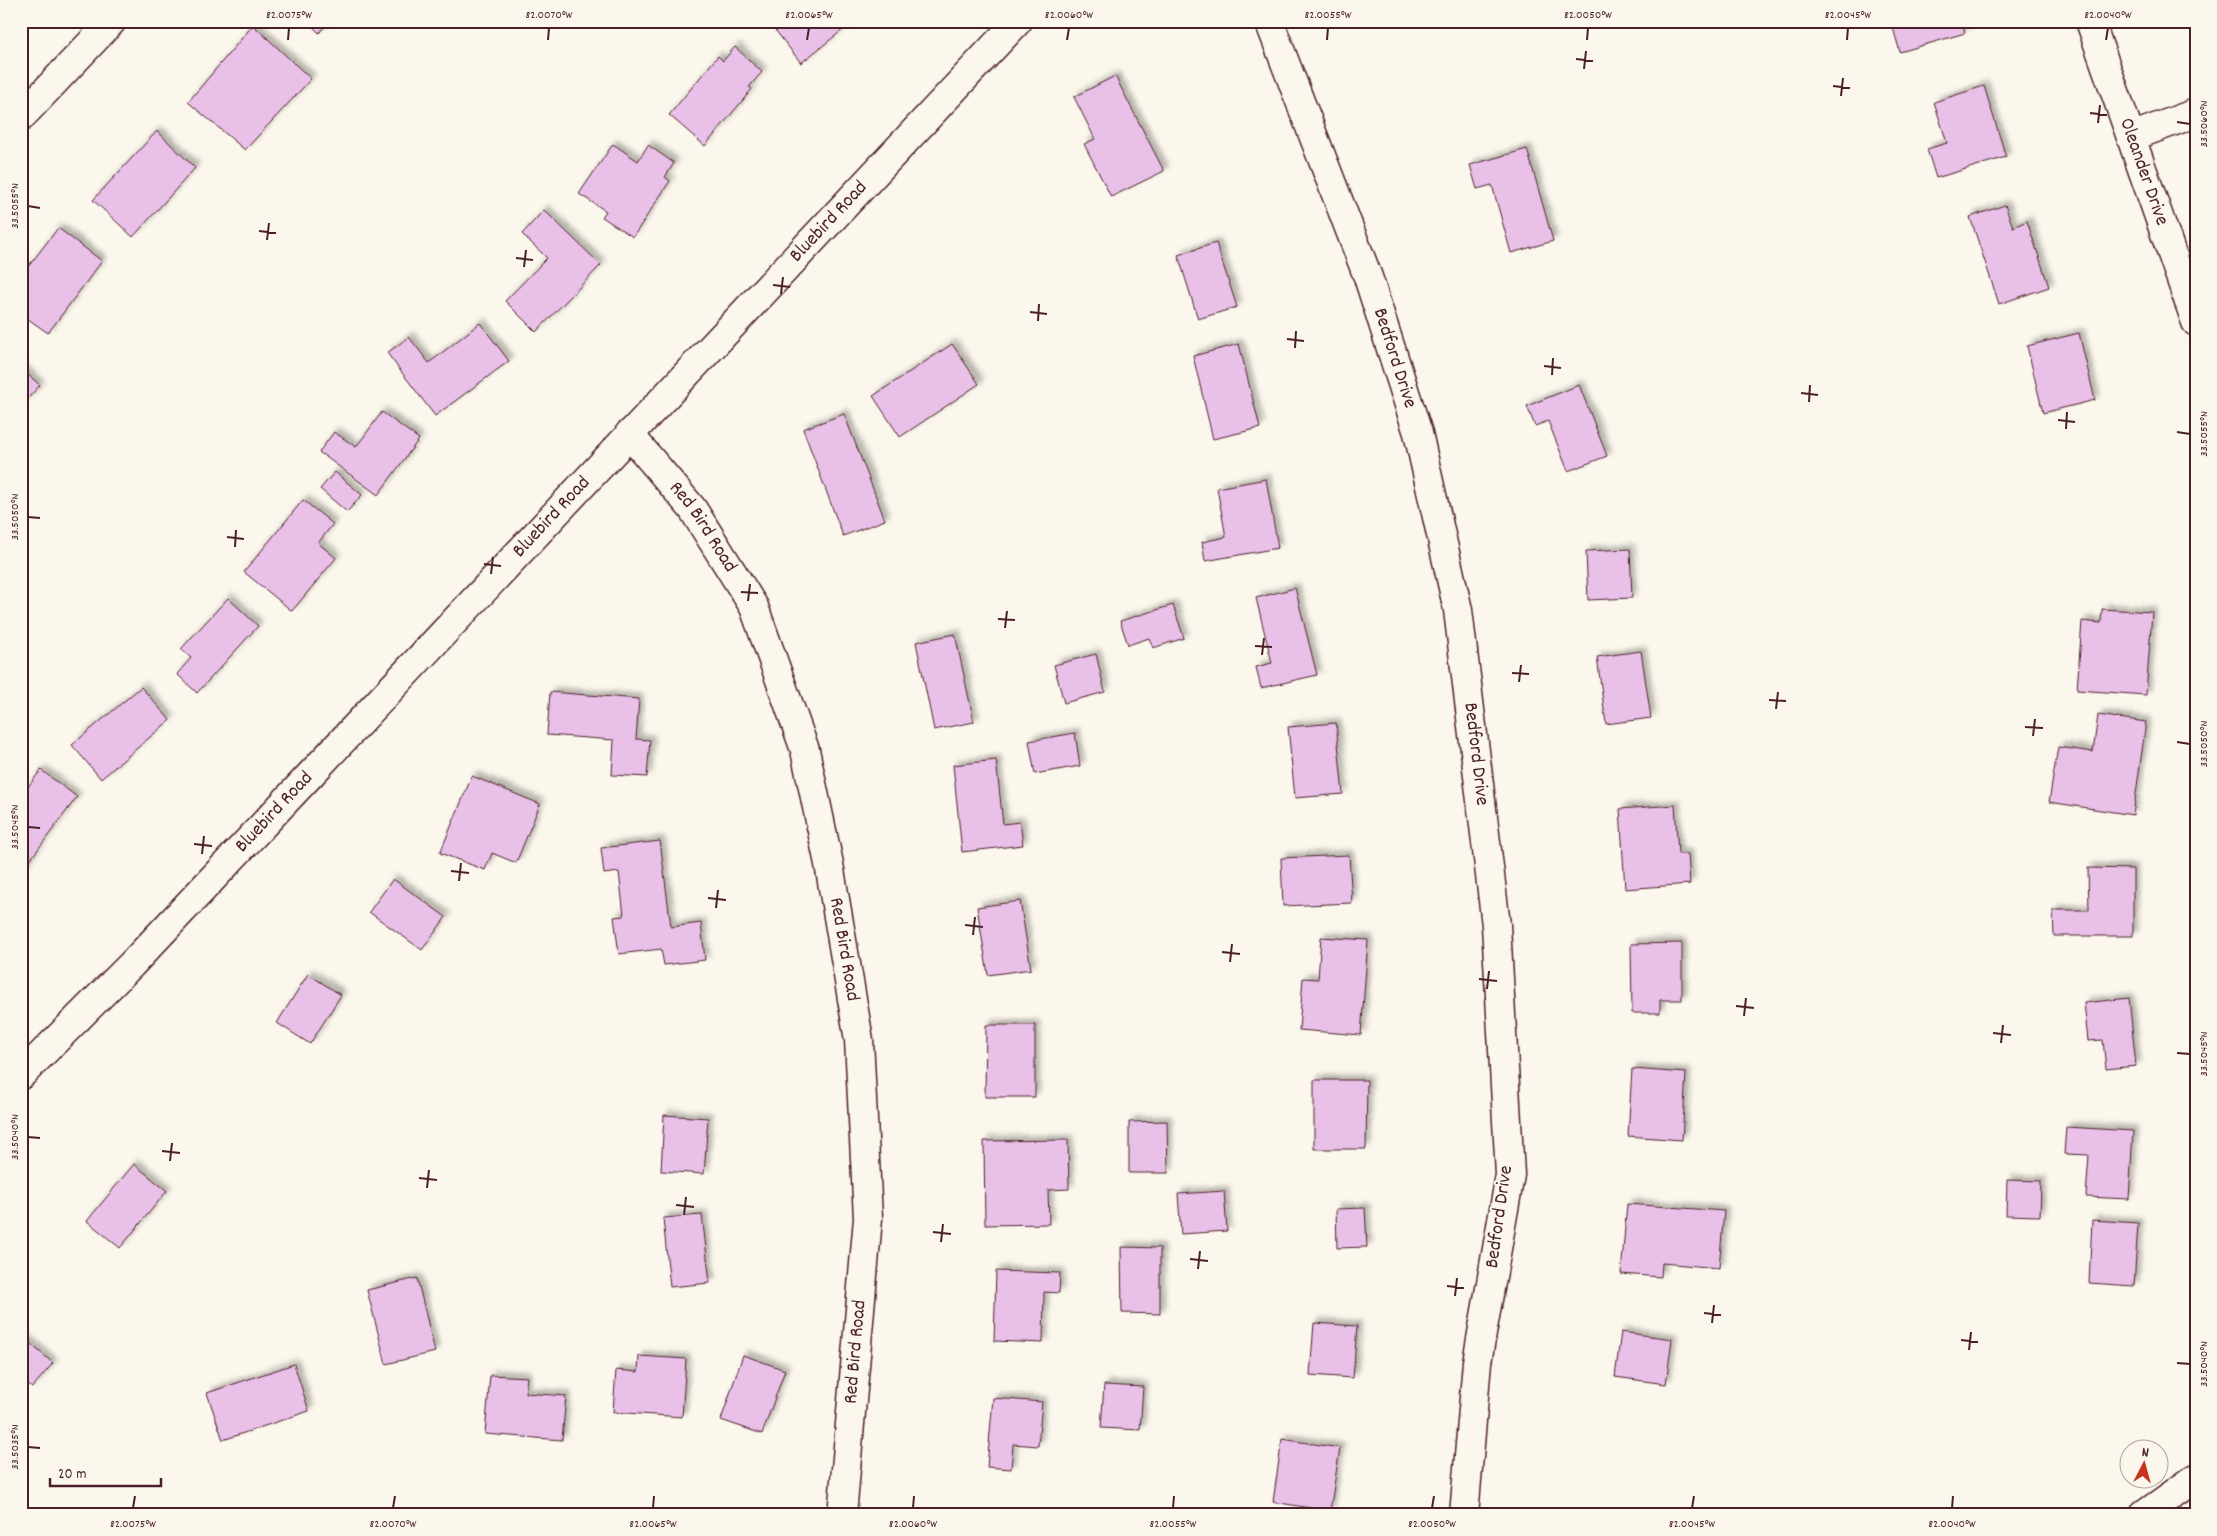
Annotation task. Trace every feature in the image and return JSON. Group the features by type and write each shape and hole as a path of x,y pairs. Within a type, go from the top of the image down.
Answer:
{"street":[{"path":"21,117 112,21"},
{"name":"Bluebird Road","path":"21,1075 132,964 292,795 1018,21"},
{"name":"Bedford Drive","path":"1269,21 1368,277 1418,433 1458,610 1496,925 1510,1175 1477,1362 1464,1515"},
{"name":"Oleander Drive","path":"2090,21 2196,322"},
{"path":"2131,137 2196,113"},
{"name":"Red Bird Road","path":"629,434 692,508 754,607 805,750 829,864 859,1040 868,1218 842,1515"},
{"path":"2144,1515 2196,1478"}],"building":[{"path":"307,21 330,21 319,33"},
{"path":"768,21 854,21 801,63"},
{"path":"1891,21 1961,21 1965,33 1900,52"},
{"path":"253,25 311,79 245,150 188,102"},
{"path":"735,47 762,72 749,87 752,89 705,146 669,115 718,56 723,61"},
{"path":"1115,76 1164,171 1111,197 1084,144 1095,139 1074,97"},
{"path":"1984,86 2006,157 1936,178 1927,149 1947,143 1934,102"},
{"path":"157,131 195,168 133,237 93,200"},
{"path":"613,144 638,161 648,145 674,163 665,177 670,181 633,237 602,217 606,211 579,194"},
{"path":"1527,149 1553,241 1511,253 1492,185 1477,189 1470,165"},
{"path":"2005,205 2013,227 2027,221 2049,287 1999,304 1970,217"},
{"path":"544,210 601,265 536,332 505,301 547,258 522,234"},
{"path":"58,228 102,261 48,333 21,314 21,276"},
{"path":"1216,243 1237,307 1198,319 1178,255"},
{"path":"480,323 509,361 435,416 387,353 409,337 429,363"},
{"path":"2079,333 2095,400 2043,413 2027,346"},
{"path":"952,344 979,384 900,437 873,396"},
{"path":"1239,344 1260,428 1213,439 1193,356"},
{"path":"21,369 40,385 21,406"},
{"path":"1579,385 1607,456 1568,471 1548,421 1535,426 1527,406"},
{"path":"382,412 419,439 378,495 319,452 334,432 356,447"},
{"path":"844,414 885,520 843,536 803,429"},
{"path":"335,472 362,495 347,512 320,489"},
{"path":"1266,479 1278,548 1205,561 1202,542 1226,537 1217,488"},
{"path":"303,500 333,524 318,543 336,558 292,611 244,572"},
{"path":"1630,549 1632,598 1588,600 1586,551"},
{"path":"1295,588 1317,675 1261,688 1256,667 1272,663 1256,598"},
{"path":"228,598 258,626 197,693 177,674 191,658 181,649"},
{"path":"1173,605 1184,638 1153,648 1149,638 1128,645 1120,621"},
{"path":"2102,609 2152,612 2146,695 2077,690 2082,621 2101,623"},
{"path":"955,634 974,722 934,730 916,642"},
{"path":"1641,651 1651,718 1606,724 1597,657"},
{"path":"1096,654 1105,692 1064,703 1054,665"},
{"path":"141,687 170,720 101,779 72,745"},
{"path":"550,692 639,699 636,739 650,740 647,777 612,775 614,740 547,735"},
{"path":"2098,715 2146,722 2133,815 2049,802 2058,747 2093,752"},
{"path":"1336,723 1343,794 1295,798 1288,727"},
{"path":"1075,733 1080,766 1035,774 1029,741"},
{"path":"996,760 1003,824 1020,822 1023,845 962,852 953,765"},
{"path":"41,770 77,797 21,872 21,796"},
{"path":"472,776 540,804 516,863 492,853 485,870 440,853"},
{"path":"1675,805 1678,854 1688,854 1690,884 1625,889 1620,809"},
{"path":"660,841 671,927 701,923 705,960 664,965 661,949 619,954 614,917 624,916 619,872 604,874 601,848"},
{"path":"1349,855 1352,903 1283,906 1281,858"},
{"path":"2088,868 2133,869 2133,936 2054,936 2053,910 2089,910"},
{"path":"393,879 446,917 422,950 369,912"},
{"path":"1020,901 1031,969 988,975 977,907"},
{"path":"1321,937 1368,940 1361,1035 1299,1030 1303,978 1318,979"},
{"path":"1682,943 1682,1000 1660,1000 1660,1013 1632,1013 1631,944"},
{"path":"308,974 341,995 310,1044 277,1023"},
{"path":"2129,998 2136,1066 2106,1069 2103,1040 2088,1041 2084,1003"},
{"path":"986,1025 1035,1025 1035,1097 985,1097"},
{"path":"1632,1069 1686,1073 1682,1140 1628,1136"},
{"path":"1314,1080 1367,1080 1366,1149 1314,1149"},
{"path":"664,1115 708,1118 704,1174 661,1171"},
{"path":"1167,1121 1168,1173 1129,1173 1129,1122"},
{"path":"2066,1127 2133,1131 2129,1199 2086,1197 2089,1155 2064,1154"},
{"path":"1068,1140 1069,1189 1048,1190 1049,1224 985,1225 984,1141"},
{"path":"134,1164 167,1191 120,1248 87,1221"},
{"path":"2007,1180 2041,1181 2040,1216 2006,1215"},
{"path":"1224,1191 1227,1231 1181,1234 1178,1194"},
{"path":"1627,1204 1724,1211 1719,1268 1662,1263 1661,1277 1621,1274"},
{"path":"1365,1208 1367,1247 1337,1248 1336,1209"},
{"path":"702,1215 710,1283 670,1287 663,1218"},
{"path":"2092,1220 2138,1223 2134,1286 2089,1283"},
{"path":"1121,1247 1160,1248 1160,1314 1122,1313"},
{"path":"996,1271 1060,1273 1059,1293 1044,1292 1043,1343 994,1341"},
{"path":"417,1278 435,1352 386,1364 367,1290"},
{"path":"1314,1323 1357,1326 1353,1378 1310,1375"},
{"path":"1621,1332 1672,1339 1666,1384 1615,1377"},
{"path":"21,1336 53,1363 32,1388 21,1379"},
{"path":"743,1355 785,1370 762,1434 721,1420"},
{"path":"639,1356 686,1359 682,1417 613,1412 616,1370 638,1372"},
{"path":"294,1364 309,1411 223,1440 207,1393"},
{"path":"490,1375 527,1377 525,1393 566,1396 562,1440 485,1434"},
{"path":"1104,1385 1143,1387 1140,1430 1101,1428"},
{"path":"993,1398 1042,1402 1038,1446 1013,1444 1011,1469 987,1467"},
{"path":"1282,1439 1340,1448 1330,1511 1273,1502"}]}
